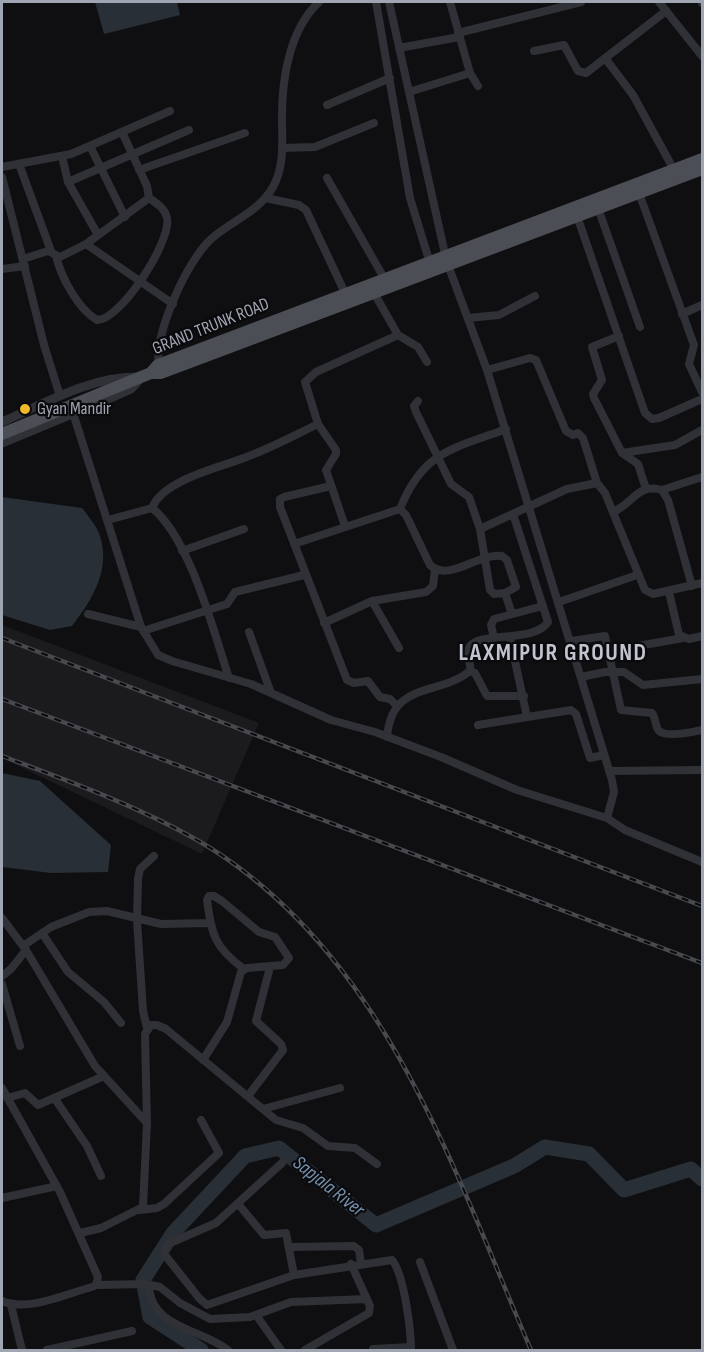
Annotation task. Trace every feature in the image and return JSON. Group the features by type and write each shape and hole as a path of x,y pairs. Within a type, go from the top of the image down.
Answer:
{"main road":[{"name":"GRAND TRUNK ROAD","path":"153,372 374,293 447,259 702,159"},
{"name":"GRAND TRUNK ROAD","path":"153,372 429,260 447,259 577,216 702,169"},
{"path":"2,434 153,372"}],"street":[{"path":"2,443 130,389 153,372 172,304 202,249 267,198 279,171 287,67 298,32 319,2"},
{"path":"376,2 410,198 429,260"},
{"path":"389,2 447,259 506,429 609,771 614,792 607,818"},
{"path":"450,2 470,73 478,86"},
{"path":"399,48 458,35 581,2"},
{"path":"659,2 702,56"},
{"path":"534,51 567,46 575,67 582,73 590,70 666,11"},
{"path":"605,58 633,95 674,170"},
{"path":"409,92 470,73"},
{"path":"327,105 390,78"},
{"path":"2,167 62,156 170,111"},
{"path":"282,148 315,147 374,123"},
{"path":"68,182 189,130"},
{"path":"122,132 149,192 149,198"},
{"path":"139,170 245,133"},
{"path":"90,146 125,216"},
{"path":"62,156 68,182 98,236"},
{"path":"19,164 53,253 74,294 85,310 97,320 106,318 140,283 153,264 168,225 164,210 149,198"},
{"path":"2,177 44,345 60,396"},
{"path":"327,178 384,278"},
{"path":"639,193 682,314 698,349 689,360 699,377 702,392"},
{"path":"2,269 53,253 60,257 86,244 149,198"},
{"path":"267,198 303,206 345,293"},
{"path":"598,208 640,327"},
{"path":"577,216 648,417 660,418 702,399"},
{"path":"86,244 172,304"},
{"path":"374,293 398,335 418,347 427,362"},
{"path":"468,318 499,315 535,296"},
{"path":"682,314 702,305"},
{"path":"345,526 326,470 336,450 318,424 306,390 308,377 398,335"},
{"path":"619,336 594,345 591,350 602,381 593,394 616,438 621,453 638,464 646,489"},
{"path":"487,370 530,358 536,360 567,431 573,435 578,433 583,438 597,483 605,493 642,587 648,593 669,592 702,583"},
{"path":"2,422 60,396 122,377 153,372"},
{"path":"400,508 406,515 430,565 435,570 445,571 484,558 496,555 507,560 516,587 505,593 494,594 490,590 484,558 480,530 469,497 451,484 416,412 414,406 418,400"},
{"path":"73,413 142,629 158,655 271,693 331,720 387,737 517,790 607,818 625,830 702,862"},
{"path":"108,520 152,508 159,497 181,482 249,456 318,424"},
{"path":"294,544 400,508 417,474 439,456 506,429"},
{"path":"621,453 675,445 702,430"},
{"path":"613,512 626,506 639,492 646,489 662,490 702,477"},
{"path":"480,530 567,489 597,483"},
{"path":"331,486 280,499 280,507 304,575 347,680 354,683 368,681 380,697 390,699 397,706"},
{"path":"662,490 668,500 692,586"},
{"path":"152,508 182,551 206,610 229,678"},
{"path":"470,671 468,649 470,645 494,638 510,638 545,626 548,618 516,513"},
{"path":"182,551 244,529"},
{"path":"324,623 372,601 426,592 433,586 435,570"},
{"path":"88,614 142,629 227,604 235,592 304,575"},
{"path":"559,602 637,575"},
{"path":"669,592 676,630 683,639"},
{"path":"505,593 513,614"},
{"path":"372,601 399,648"},
{"path":"494,638 491,621 543,606"},
{"path":"249,632 271,693"},
{"path":"571,641 605,636 615,671 621,710 652,713 659,730 663,733 679,734 702,730"},
{"path":"610,651 702,636"},
{"path":"510,638 527,717"},
{"path":"387,737 391,712 397,706 409,697 470,671 475,673 488,696 524,696"},
{"path":"581,677 615,671 624,672 640,685 702,679"},
{"path":"478,725 574,711 590,758 603,755"},
{"path":"609,771 702,770"},
{"path":"140,1210 145,1196 147,1124 145,1034 147,1028 143,1011 137,920 140,869 154,856"},
{"path":"211,895 222,901 259,932 277,940 287,954 288,961 270,967 244,969 217,945 210,923 207,900 211,895"},
{"path":"2,976 25,948 42,933 68,919 88,912 107,911 161,924 210,923"},
{"path":"2,918 25,948 82,1046 104,1076 147,1124"},
{"path":"42,933 76,982 104,1002 121,1023"},
{"path":"248,1096 283,1050 280,1044 256,1021 270,967"},
{"path":"202,1060 227,1022 244,969"},
{"path":"2,984 20,1046"},
{"path":"147,1028 157,1025 166,1029 276,1120 313,1134 328,1146 355,1148 377,1164"},
{"path":"7,1098 25,1093 38,1105 104,1076"},
{"path":"2,1088 57,1186 80,1233 98,1277 96,1285"},
{"path":"263,1109 339,1088"},
{"path":"55,1099 87,1146 101,1176"},
{"path":"80,1233 101,1228 140,1210 157,1208 164,1204 219,1153 201,1120"},
{"path":"282,1163 239,1204 207,1229 168,1244 164,1251 165,1255 207,1305 294,1275 351,1264 387,1259 394,1261 407,1308 411,1349 373,1349"},
{"path":"2,1198 57,1186"},
{"path":"239,1204 264,1235 286,1233 294,1275"},
{"path":"290,1247 354,1246 359,1250 361,1263"},
{"path":"420,1262 453,1350"},
{"path":"305,1350 369,1313 367,1299 351,1264"},
{"path":"145,1284 156,1309 188,1331 228,1350"},
{"path":"2,1301 11,1305 32,1303 96,1285 145,1284 160,1287 180,1303 210,1319 256,1314 291,1302 367,1299"},
{"path":"11,1305 22,1350"},
{"path":"256,1314 281,1350"},
{"path":"47,1350 132,1331"}],"shaded area":[{"path":"95,2 177,2 180,15 104,34"},
{"path":"2,497 82,508 97,529 103,549 101,573 93,595 72,626 50,630 2,615"},
{"path":"2,625 259,723 202,854 2,758"},
{"path":"2,773 40,781 111,845 108,872 51,873 2,867"}],"waterway":[{"name":"Sapjala River","path":"201,1350 150,1317 143,1280 173,1233 245,1156 279,1148 376,1225 514,1166 545,1147 589,1154 624,1190 691,1169 702,1179"}],"railway":[{"path":"2,638 702,906"},
{"path":"2,699 702,963"},
{"path":"2,756 125,805 197,840 261,885 316,939 363,1000 404,1066 472,1208 531,1350"}],"place":[{"name":"Gyan Mandir","path":"25,409"}],"district":[{"name":"LAXMIPUR GROUND","path":"553,654"}]}
